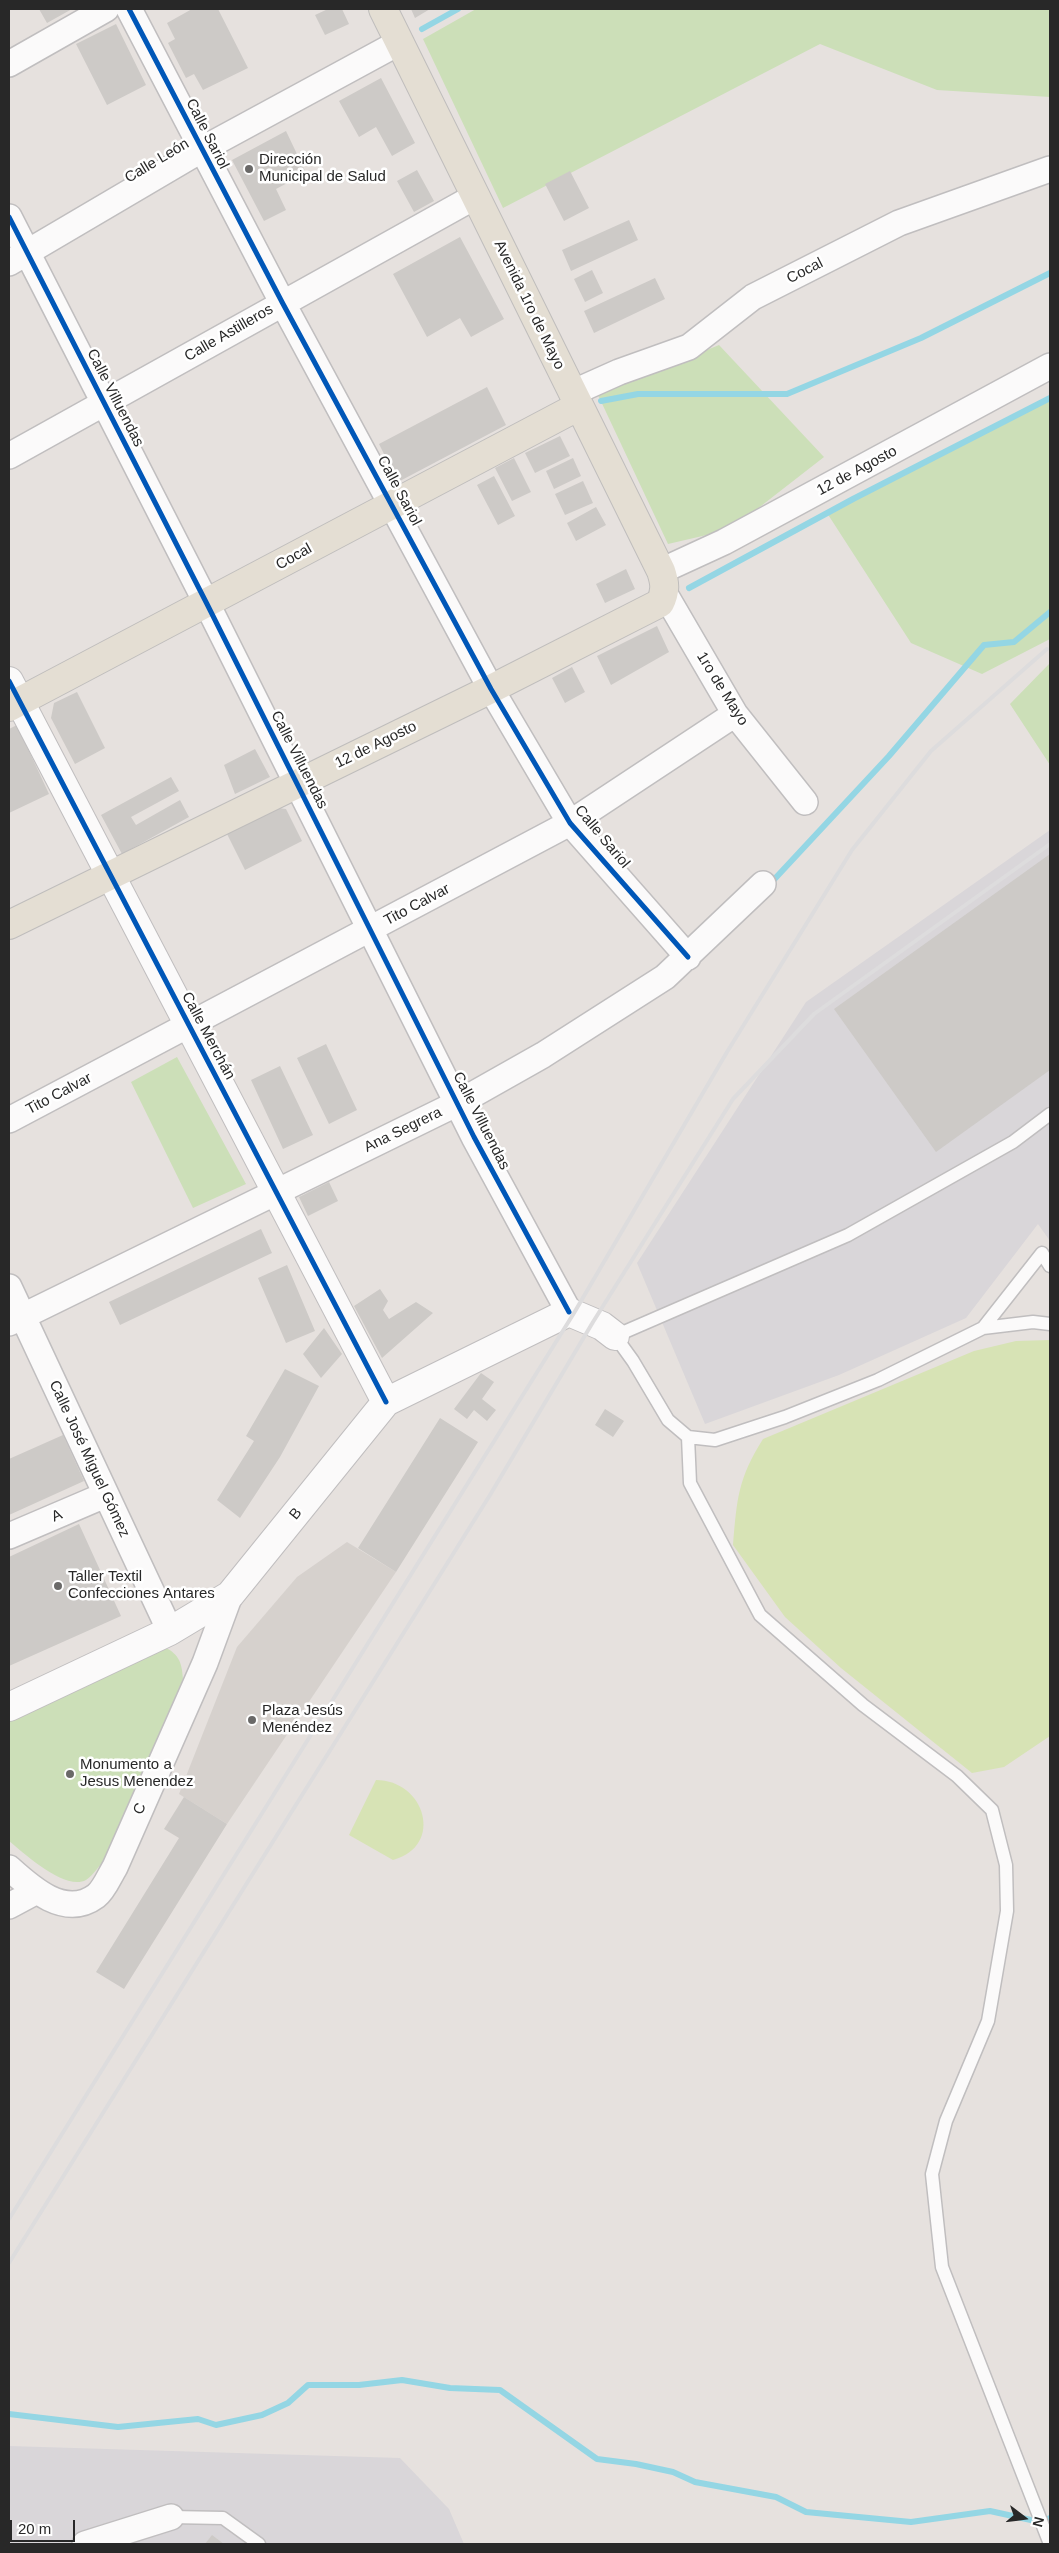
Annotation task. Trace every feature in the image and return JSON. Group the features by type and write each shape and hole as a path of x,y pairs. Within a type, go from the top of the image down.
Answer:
{"main road":[{"name":"Avenida 1ro de Mayo","path":"383,9 575,400 662,589"},
{"name":"Cocal","path":"12,697 207,604 575,400"},
{"name":"12 de Agosto","path":"9,925 490,689 662,589"}],"street":[{"path":"9,64 106,9"},
{"name":"Calle Sariol","path":"129,9 201,150 490,689 570,823 688,957"},
{"name":"Calle León","path":"18,258 201,150 400,42"},
{"name":"Cocal","path":"575,400 619,372 689,347 753,297 899,223 1050,169"},
{"name":"Calle Astilleros","path":"9,456 104,405 282,302 476,196"},
{"name":"Calle Villuendas","path":"9,217 18,258 104,405 207,604 458,1103 571,1313"},
{"name":"12 de Agosto","path":"662,589 724,542 1050,366"},
{"name":"1ro de Mayo","path":"662,589 735,714 805,802"},
{"name":"Calle Merchán","path":"12,697 109,876 386,1402"},
{"name":"Tito Calvar","path":"9,1120 570,823 735,714"},
{"name":"Ana Segrera","path":"15,1320 458,1103 543,1055 665,977 763,884"},
{"name":"Calle José Miguel Gómez","path":"9,1287 15,1320 105,1495 170,1631"},
{"path":"571,1313 602,1326 615,1336"},
{"name":"B","path":"9,1707 170,1631 230,1595 386,1402 571,1313"},
{"name":"A","path":"9,1536 105,1495"},
{"name":"C","path":"45,1896 77,1904 97,1895 115,1866 205,1663 230,1595"},
{"path":"9,1868 45,1896"},
{"path":"9,1906 45,1896"},
{"path":"85,2544 171,2517"}],"lane":[{"path":"1050,1114 1013,1142 848,1235 615,1336 633,1361 668,1420 688,1437 715,1440 785,1417 878,1380 983,1328 1033,1322 1050,1324"},
{"path":"983,1328 1042,1253 1050,1266"},
{"path":"688,1437 690,1483 760,1615 863,1705 957,1776 992,1810 1006,1865 1007,1910 988,2021 946,2121 932,2174 942,2267 1050,2544"},
{"path":"171,2517 223,2518 259,2544"}],"shaded area":[{"path":"1050,830 1050,1241 1038,1224 966,1318 839,1375 705,1424 637,1263 806,1002"},
{"name":"Plaza Jesús Menéndez","path":"347,1542 396,1572 227,1824 179,1794 237,1647 297,1577"},
{"path":"9,2446 400,2458 449,2509 464,2544 9,2544"}],"green space":[{"path":"476,9 1050,9 1050,97 937,90 820,44 503,208 423,39"},
{"path":"719,345 824,457 752,513 711,534 668,544 598,395"},
{"path":"1050,398 1050,639 982,674 911,643 827,513"},
{"path":"1050,663 1050,765 1010,704"},
{"path":"177,1057 246,1184 193,1208 131,1082"},
{"path":"1050,1340 1050,1736 1004,1767 972,1773 841,1668 785,1617 733,1545 740,1489 748,1466 763,1439 974,1351 1016,1341"},
{"path":"162,1646 178,1658 182,1667 183,1679 107,1857 86,1880 77,1882 57,1876 35,1862 9,1841 9,1712"},
{"path":"376,1780 393,1783 407,1791 417,1802 422,1815 423,1829 419,1842 409,1853 393,1860 349,1835"}],"building":[{"path":"39,9 72,9 47,23"},
{"path":"192,9 218,9 248,68 203,90 194,74 186,78 168,43 175,39 167,23"},
{"path":"328,9 342,9 349,24 325,35 315,15"},
{"path":"411,9 430,9 415,18"},
{"path":"116,24 146,85 107,105 76,44"},
{"path":"381,78 415,143 392,156 376,127 359,137 339,101"},
{"path":"286,131 306,173 276,189 286,210 264,221 232,160"},
{"path":"417,170 434,201 414,212 397,181"},
{"path":"570,171 589,208 564,221 545,184"},
{"path":"629,220 638,240 571,271 562,250"},
{"path":"460,237 504,319 471,337 460,318 427,337 393,274"},
{"path":"592,270 603,293 585,302 574,279"},
{"path":"655,278 665,299 594,333 584,311"},
{"path":"487,387 506,425 398,482 379,444"},
{"path":"560,436 570,456 535,473 525,453"},
{"path":"514,458 531,492 512,501 495,468"},
{"path":"573,458 581,476 554,489 546,471"},
{"path":"494,476 515,516 498,525 477,485"},
{"path":"583,481 593,503 565,515 555,494"},
{"path":"596,507 606,525 576,541 567,523"},
{"path":"626,569 635,589 605,603 596,584"},
{"path":"657,626 669,652 611,685 597,656"},
{"path":"572,667 585,692 565,703 552,678"},
{"path":"77,692 105,748 75,764 51,718 54,703"},
{"path":"17,725 49,794 9,813 9,729"},
{"path":"255,749 270,777 235,794 224,765"},
{"path":"171,777 179,791 131,817 136,825 180,800 189,817 122,854 101,815"},
{"path":"278,808 286,809 302,841 245,870 227,834"},
{"path":"1050,854 1050,1070 936,1152 834,1009"},
{"path":"326,1044 357,1110 329,1124 297,1058"},
{"path":"280,1066 313,1135 283,1149 251,1080"},
{"path":"329,1182 338,1201 308,1216 299,1197"},
{"path":"261,1229 272,1253 120,1325 109,1302"},
{"path":"287,1265 315,1331 286,1343 258,1278"},
{"path":"380,1289 388,1301 383,1310 389,1319 416,1302 433,1313 382,1358 354,1306"},
{"path":"324,1328 342,1354 321,1378 303,1354"},
{"path":"285,1369 319,1386 280,1457 240,1518 217,1500 254,1441 246,1436"},
{"path":"481,1373 494,1382 482,1399 496,1410 487,1421 474,1410 467,1419 454,1409"},
{"path":"605,1409 624,1421 613,1437 595,1425"},
{"path":"440,1418 478,1442 396,1572 358,1548"},
{"path":"63,1435 84,1481 9,1515 9,1459"},
{"name":"Taller Textil Confecciones Antares","path":"79,1524 121,1616 9,1666 9,1557"},
{"path":"184,1797 227,1824 124,1989 96,1972 179,1838 164,1829"},
{"path":"212,2535 224,2544 205,2544"}],"waterway":[{"path":"422,29 458,9"},
{"path":"601,401 638,394 787,394 921,338 1050,273"},
{"path":"689,588 853,499 1050,398"},
{"path":"769,885 889,756 984,645 1014,642 1050,612"},
{"path":"9,2414 118,2427 198,2419 216,2425 262,2415 288,2403 308,2385 359,2385 402,2380 450,2388 500,2390 597,2459 636,2464 673,2472 695,2482 776,2497 806,2512 911,2522 990,2511 1040,2522 1050,2518"}],"railway":[{"path":"9,2219 574,1313 727,1052 852,850 931,751 1047,649"},
{"path":"9,2263 490,1495 593,1322 733,1099 814,1014 1050,844"}],"cycle path":[{"path":"129,9 282,302 491,689 570,823 688,957"},
{"path":"9,217 207,604 474,1137 569,1312"},
{"path":"9,681 386,1402"}],"place":[{"name":"Dirección Municipal de Salud","path":"249,169"},
{"name":"Taller Textil Confecciones Antares","path":"58,1586"},
{"name":"Plaza Jesús Menéndez","path":"252,1720"},
{"name":"Monumento a Jesus Menendez","path":"70,1774"}]}
